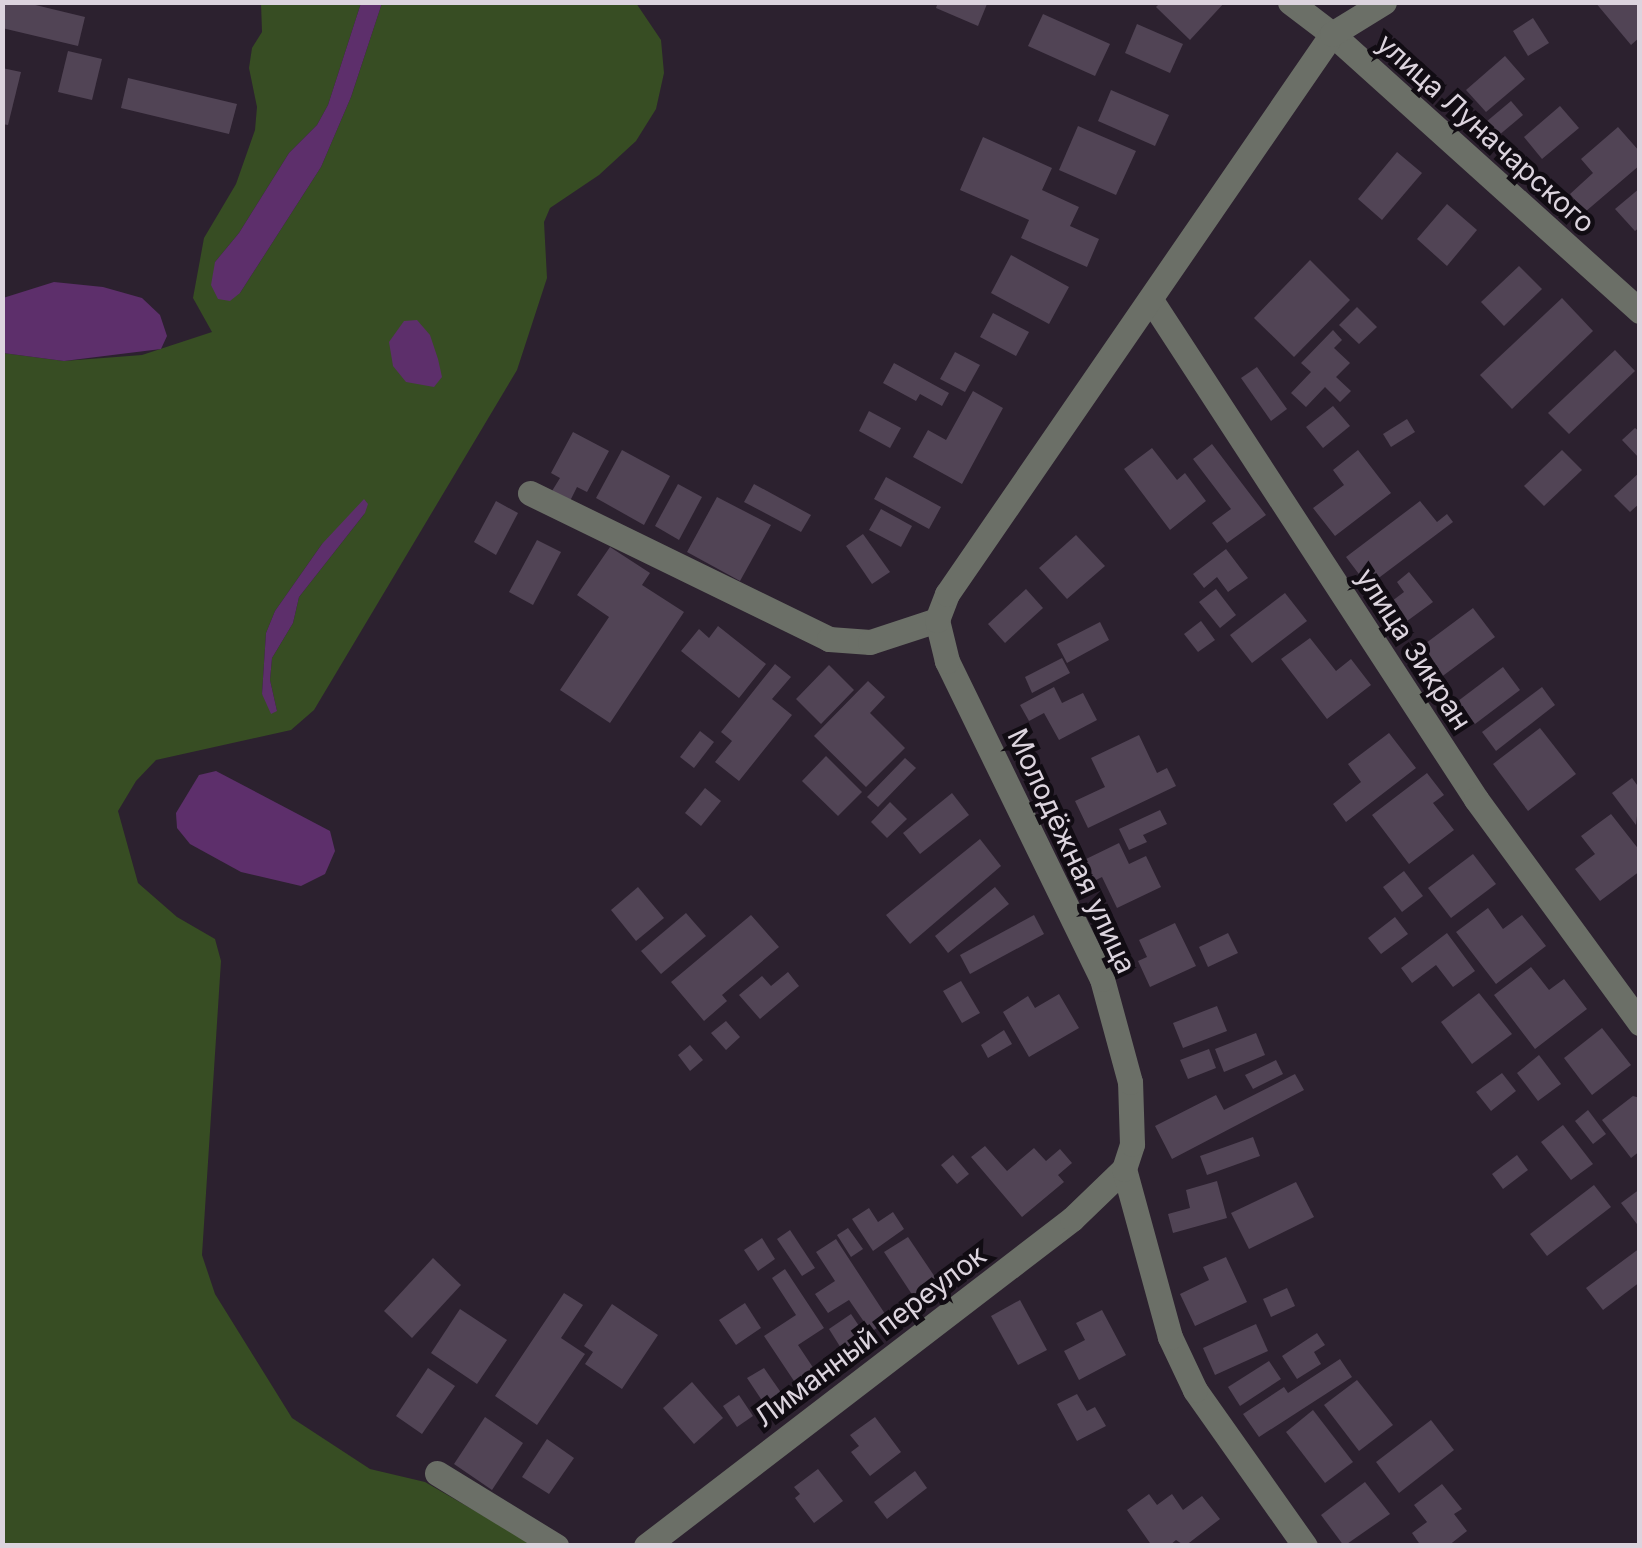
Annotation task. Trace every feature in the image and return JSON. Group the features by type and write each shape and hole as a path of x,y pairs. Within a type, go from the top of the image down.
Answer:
{"street":[{"name":"улица Луначарского","path":"1290,2 1332,34 1640,311"},
{"path":"530,492 829,639 870,642 936,620 947,594 1332,34 1384,2"},
{"name":"улица Зикран","path":"1151,300 1476,799 1640,1023"},
{"name":"Молодёжная улица","path":"936,620 947,661 1102,979 1130,1082 1132,1144 1124,1168 1170,1337 1220,1428 1305,1546"},
{"name":"Лиманный переулок","path":"646,1546 1072,1219 1124,1168"},
{"path":"437,1473 556,1546"}],"green space":[{"path":"261,3 361,3 328,105 317,125 289,153 239,233 215,262 240,293 321,167 351,97 382,3 636,3 661,40 664,73 656,109 636,141 599,175 550,208 544,222 547,278 517,370 314,710 291,730 156,760 136,781 118,811 138,883 177,917 215,939 221,961 202,1255 215,1294 292,1418 370,1469 425,1482 534,1545 3,1546 3,353 64,361 142,355 212,332 193,298 204,238 236,184 255,130 257,107 249,68 252,48 262,32","holes":["365,513 299,597 293,623 272,658 270,680 277,711 262,694 266,633 275,611 322,544"]}],"shaded area":[{"path":"361,3 382,3 351,97 321,167 240,293 230,301 218,299 211,285 215,262 239,233 289,153 317,125 328,105"},
{"path":"54,282 103,287 142,298 160,315 167,336 161,349 64,361 3,353 3,298"},
{"path":"417,320 430,335 438,359 442,377 434,387 406,382 393,366 389,342 404,321"},
{"path":"364,499 368,504 365,513 299,597 293,623 272,658 270,680 277,711 271,714 262,694 266,633 275,611 322,544"},
{"path":"216,771 330,831 335,851 325,874 301,886 241,872 190,844 177,828 176,813 199,775"}],"building":[{"path":"2,2 23,2 85,17 78,46 2,28"},
{"path":"938,2 987,4 978,26 936,8"},
{"path":"1161,2 1225,2 1190,40 1156,7"},
{"path":"1595,2 1640,2 1640,37 1631,45"},
{"path":"1043,14 1110,44 1095,76 1028,46"},
{"path":"1533,18 1549,43 1528,56 1513,31"},
{"path":"1137,24 1183,44 1170,73 1125,53"},
{"path":"68,51 102,59 92,100 58,92"},
{"path":"1505,56 1525,79 1486,112 1466,90"},
{"path":"2,68 21,72 8,125 2,124"},
{"path":"128,78 237,104 229,134 121,108"},
{"path":"1111,90 1169,115 1155,146 1098,121"},
{"path":"1511,101 1523,115 1498,136 1486,122"},
{"path":"1560,106 1579,128 1542,159 1524,137"},
{"path":"1078,126 1136,151 1116,195 1059,170"},
{"path":"1618,127 1640,152 1640,165 1585,212 1570,194 1593,173 1581,159"},
{"path":"983,137 1052,168 1042,190 1079,207 1070,226 1099,239 1087,267 1021,238 1029,220 960,190"},
{"path":"1397,152 1422,173 1382,220 1358,199"},
{"path":"1640,188 1640,227 1635,231 1615,209"},
{"path":"1447,204 1477,230 1447,266 1417,239"},
{"path":"1011,255 1069,287 1049,324 991,293"},
{"path":"1310,260 1350,300 1294,357 1254,318"},
{"path":"1519,266 1542,289 1504,326 1481,302"},
{"path":"1562,298 1593,331 1512,409 1480,375"},
{"path":"1357,307 1377,327 1359,344 1339,325"},
{"path":"993,313 1029,332 1016,356 980,337"},
{"path":"1333,330 1342,340 1334,348 1350,363 1336,377 1351,391 1340,402 1325,387 1306,407 1291,393 1311,372 1301,363"},
{"path":"1615,350 1635,371 1569,434 1548,413"},
{"path":"955,352 980,365 965,392 940,379"},
{"path":"894,363 949,393 942,406 920,394 916,401 883,383"},
{"path":"1257,367 1287,409 1271,421 1241,378"},
{"path":"973,391 1003,408 962,484 913,457 928,430 946,440"},
{"path":"1333,406 1350,426 1323,448 1306,427"},
{"path":"869,411 901,428 890,448 859,431"},
{"path":"1407,419 1415,432 1391,447 1383,434"},
{"path":"1635,428 1640,432 1640,459 1622,440"},
{"path":"573,432 609,451 587,492 577,487 570,501 552,491 560,478 551,473"},
{"path":"1212,444 1266,515 1227,543 1212,523 1231,509 1193,459"},
{"path":"1152,448 1177,480 1185,473 1206,501 1170,530 1124,469"},
{"path":"622,450 670,476 644,525 596,498"},
{"path":"1358,450 1391,493 1335,536 1313,508 1344,485 1333,470"},
{"path":"1562,450 1582,470 1544,506 1524,486"},
{"path":"1640,472 1640,503 1630,512 1614,496"},
{"path":"886,477 941,507 929,529 874,499"},
{"path":"678,484 702,497 679,540 655,526"},
{"path":"754,484 811,515 801,532 744,502"},
{"path":"717,497 771,525 740,581 687,552"},
{"path":"496,501 518,513 496,555 474,542"},
{"path":"1420,501 1437,522 1447,514 1453,522 1368,586 1346,557"},
{"path":"881,509 912,526 901,547 869,530"},
{"path":"863,534 890,572 872,584 846,546"},
{"path":"1076,535 1105,566 1067,599 1039,568"},
{"path":"537,540 561,552 533,605 509,592"},
{"path":"610,547 650,573 642,585 684,612 610,723 560,690 609,617 577,595"},
{"path":"1226,549 1248,578 1228,592 1217,577 1204,588 1193,574"},
{"path":"1409,572 1433,602 1399,627 1384,607 1404,592 1397,582"},
{"path":"1026,589 1043,608 1005,643 988,624"},
{"path":"1216,589 1236,615 1220,628 1199,602"},
{"path":"1285,593 1307,621 1252,663 1230,635"},
{"path":"1473,608 1495,637 1440,678 1418,649"},
{"path":"1201,621 1215,640 1198,652 1184,634"},
{"path":"1100,622 1109,640 1067,663 1057,644"},
{"path":"718,626 766,664 739,698 681,651 699,629 709,638"},
{"path":"1310,638 1336,671 1351,659 1371,685 1327,719 1281,659"},
{"path":"1062,658 1070,673 1032,693 1025,677"},
{"path":"775,664 791,677 772,699 792,715 739,781 715,762 732,741 721,732"},
{"path":"829,665 854,690 821,724 796,699"},
{"path":"1503,667 1520,690 1475,724 1458,701"},
{"path":"868,681 885,697 870,713 905,748 866,787 814,736"},
{"path":"1054,687 1062,703 1083,693 1097,720 1059,740 1044,713 1029,721 1020,705"},
{"path":"1542,687 1555,705 1496,751 1482,732"},
{"path":"1540,728 1576,774 1528,811 1493,764"},
{"path":"700,731 714,742 694,768 680,757"},
{"path":"1389,733 1416,768 1346,822 1333,804 1361,782 1348,764"},
{"path":"1139,735 1157,773 1167,768 1176,786 1088,828 1075,801 1105,787 1091,758"},
{"path":"826,756 862,792 838,816 802,781"},
{"path":"905,758 916,768 878,807 867,797"},
{"path":"1427,773 1444,795 1433,803 1454,830 1409,864 1372,815"},
{"path":"1632,778 1640,789 1636,825 1612,793"},
{"path":"705,788 721,801 701,826 685,813"},
{"path":"952,793 969,815 920,854 903,833"},
{"path":"890,802 907,819 887,838 871,822"},
{"path":"1160,810 1167,824 1143,835 1147,842 1129,850 1119,829"},
{"path":"1611,814 1640,851 1640,871 1600,901 1575,869 1595,854 1581,836"},
{"path":"980,839 1001,866 910,944 886,915"},
{"path":"1119,843 1129,864 1146,856 1161,887 1117,908 1102,877 1094,881 1084,860"},
{"path":"1473,854 1496,884 1451,918 1428,888"},
{"path":"1404,871 1423,896 1402,912 1383,887"},
{"path":"638,887 664,918 636,941 611,910"},
{"path":"995,887 1009,904 948,953 935,936"},
{"path":"1488,908 1503,929 1522,915 1546,946 1496,984 1456,932"},
{"path":"686,913 706,936 661,974 641,951"},
{"path":"751,915 779,947 722,995 727,1001 704,1021 671,982"},
{"path":"1034,915 1044,934 970,974 960,955"},
{"path":"1395,917 1408,934 1381,954 1368,938"},
{"path":"1175,923 1196,966 1150,987 1138,961 1147,957 1139,940"},
{"path":"1228,933 1238,953 1208,967 1199,947"},
{"path":"1447,933 1475,971 1453,987 1436,965 1412,983 1401,968"},
{"path":"1531,967 1549,990 1564,979 1587,1009 1535,1049 1494,995"},
{"path":"788,972 799,986 760,1019 739,995 762,976 771,986"},
{"path":"961,981 980,1013 962,1023 943,991"},
{"path":"1479,993 1512,1034 1472,1064 1441,1022"},
{"path":"1059,994 1079,1028 1029,1057 1003,1012 1028,996 1035,1008"},
{"path":"1217,1006 1227,1031 1183,1048 1173,1023"},
{"path":"726,1021 740,1037 726,1050 711,1033"},
{"path":"1602,1028 1631,1065 1592,1095 1564,1058"},
{"path":"1004,1030 1012,1044 988,1058 981,1045"},
{"path":"1256,1033 1265,1055 1224,1072 1215,1049"},
{"path":"690,1045 703,1060 690,1071 678,1055"},
{"path":"1209,1049 1216,1068 1188,1079 1180,1060"},
{"path":"1539,1055 1561,1084 1538,1101 1517,1073"},
{"path":"1276,1060 1283,1074 1253,1089 1245,1075"},
{"path":"1502,1073 1516,1091 1491,1111 1476,1092"},
{"path":"1295,1074 1304,1090 1172,1159 1155,1126 1216,1095 1224,1110"},
{"path":"1633,1096 1640,1098 1640,1151 1631,1158 1602,1120"},
{"path":"1588,1110 1606,1134 1593,1144 1575,1121"},
{"path":"1563,1125 1593,1164 1571,1180 1541,1142"},
{"path":"1253,1137 1260,1156 1207,1175 1200,1156"},
{"path":"985,1146 1007,1171 1034,1148 1046,1161 1060,1149 1072,1163 1058,1175 1064,1182 1022,1217 971,1157"},
{"path":"953,1155 969,1174 957,1184 941,1165"},
{"path":"1517,1155 1528,1170 1503,1189 1492,1174"},
{"path":"1217,1181 1227,1218 1173,1233 1168,1214 1190,1208 1186,1190"},
{"path":"1296,1182 1314,1217 1249,1249 1231,1213"},
{"path":"1594,1185 1611,1207 1547,1256 1530,1234"},
{"path":"1640,1189 1640,1228 1621,1203"},
{"path":"869,1208 878,1222 893,1212 904,1229 873,1251 852,1219"},
{"path":"848,1228 863,1249 851,1257 837,1235"},
{"path":"790,1230 815,1268 802,1276 777,1239"},
{"path":"908,1237 939,1283 915,1299 884,1252"},
{"path":"762,1238 775,1259 758,1271 744,1250"},
{"path":"836,1239 889,1320 871,1332 849,1300 828,1313 815,1294 835,1281 816,1252"},
{"path":"1640,1248 1640,1282 1603,1310 1586,1288"},
{"path":"1226,1257 1247,1302 1195,1326 1180,1294 1209,1280 1203,1267"},
{"path":"433,1258 461,1285 412,1338 384,1311"},
{"path":"785,1269 824,1328 798,1345 816,1372 796,1384 764,1336 796,1315 772,1278"},
{"path":"1287,1288 1295,1306 1271,1317 1263,1299"},
{"path":"564,1293 583,1305 561,1338 585,1354 537,1425 495,1396"},
{"path":"1020,1300 1047,1350 1018,1365 991,1316"},
{"path":"745,1303 761,1328 736,1345 719,1320"},
{"path":"612,1304 658,1335 622,1389 585,1364 593,1352 584,1346"},
{"path":"460,1309 507,1340 477,1384 431,1353"},
{"path":"1102,1310 1126,1355 1079,1380 1064,1351 1085,1340 1076,1323"},
{"path":"851,1314 867,1338 844,1353 829,1329"},
{"path":"1256,1324 1268,1351 1215,1375 1203,1348"},
{"path":"1317,1333 1325,1345 1314,1352 1321,1364 1297,1379 1282,1356"},
{"path":"1340,1359 1352,1377 1259,1437 1243,1414 1284,1387 1288,1393"},
{"path":"1269,1361 1281,1379 1240,1406 1228,1387"},
{"path":"428,1368 455,1386 422,1434 396,1416"},
{"path":"764,1368 784,1397 767,1408 747,1378"},
{"path":"1357,1380 1393,1425 1359,1451 1324,1405"},
{"path":"692,1382 723,1418 694,1444 663,1408"},
{"path":"1077,1394 1087,1411 1095,1407 1106,1426 1077,1441 1057,1404"},
{"path":"739,1395 753,1416 737,1427 723,1406"},
{"path":"1313,1410 1353,1462 1325,1483 1286,1432"},
{"path":"485,1417 523,1443 492,1490 454,1464"},
{"path":"875,1417 901,1452 870,1476 851,1452 859,1446 850,1435"},
{"path":"1431,1420 1454,1450 1399,1493 1376,1462"},
{"path":"547,1439 574,1458 549,1494 522,1477"},
{"path":"818,1469 843,1501 814,1523 795,1498 800,1494 794,1487"},
{"path":"915,1471 927,1488 887,1519 874,1502"},
{"path":"1365,1482 1390,1514 1344,1546 1321,1515"},
{"path":"1442,1484 1462,1509 1454,1514 1467,1531 1448,1546 1421,1546 1412,1533 1427,1522 1414,1505"},
{"path":"1149,1494 1157,1505 1172,1494 1183,1510 1202,1496 1220,1519 1185,1546 1176,1540 1169,1546 1152,1546 1127,1510"}]}
